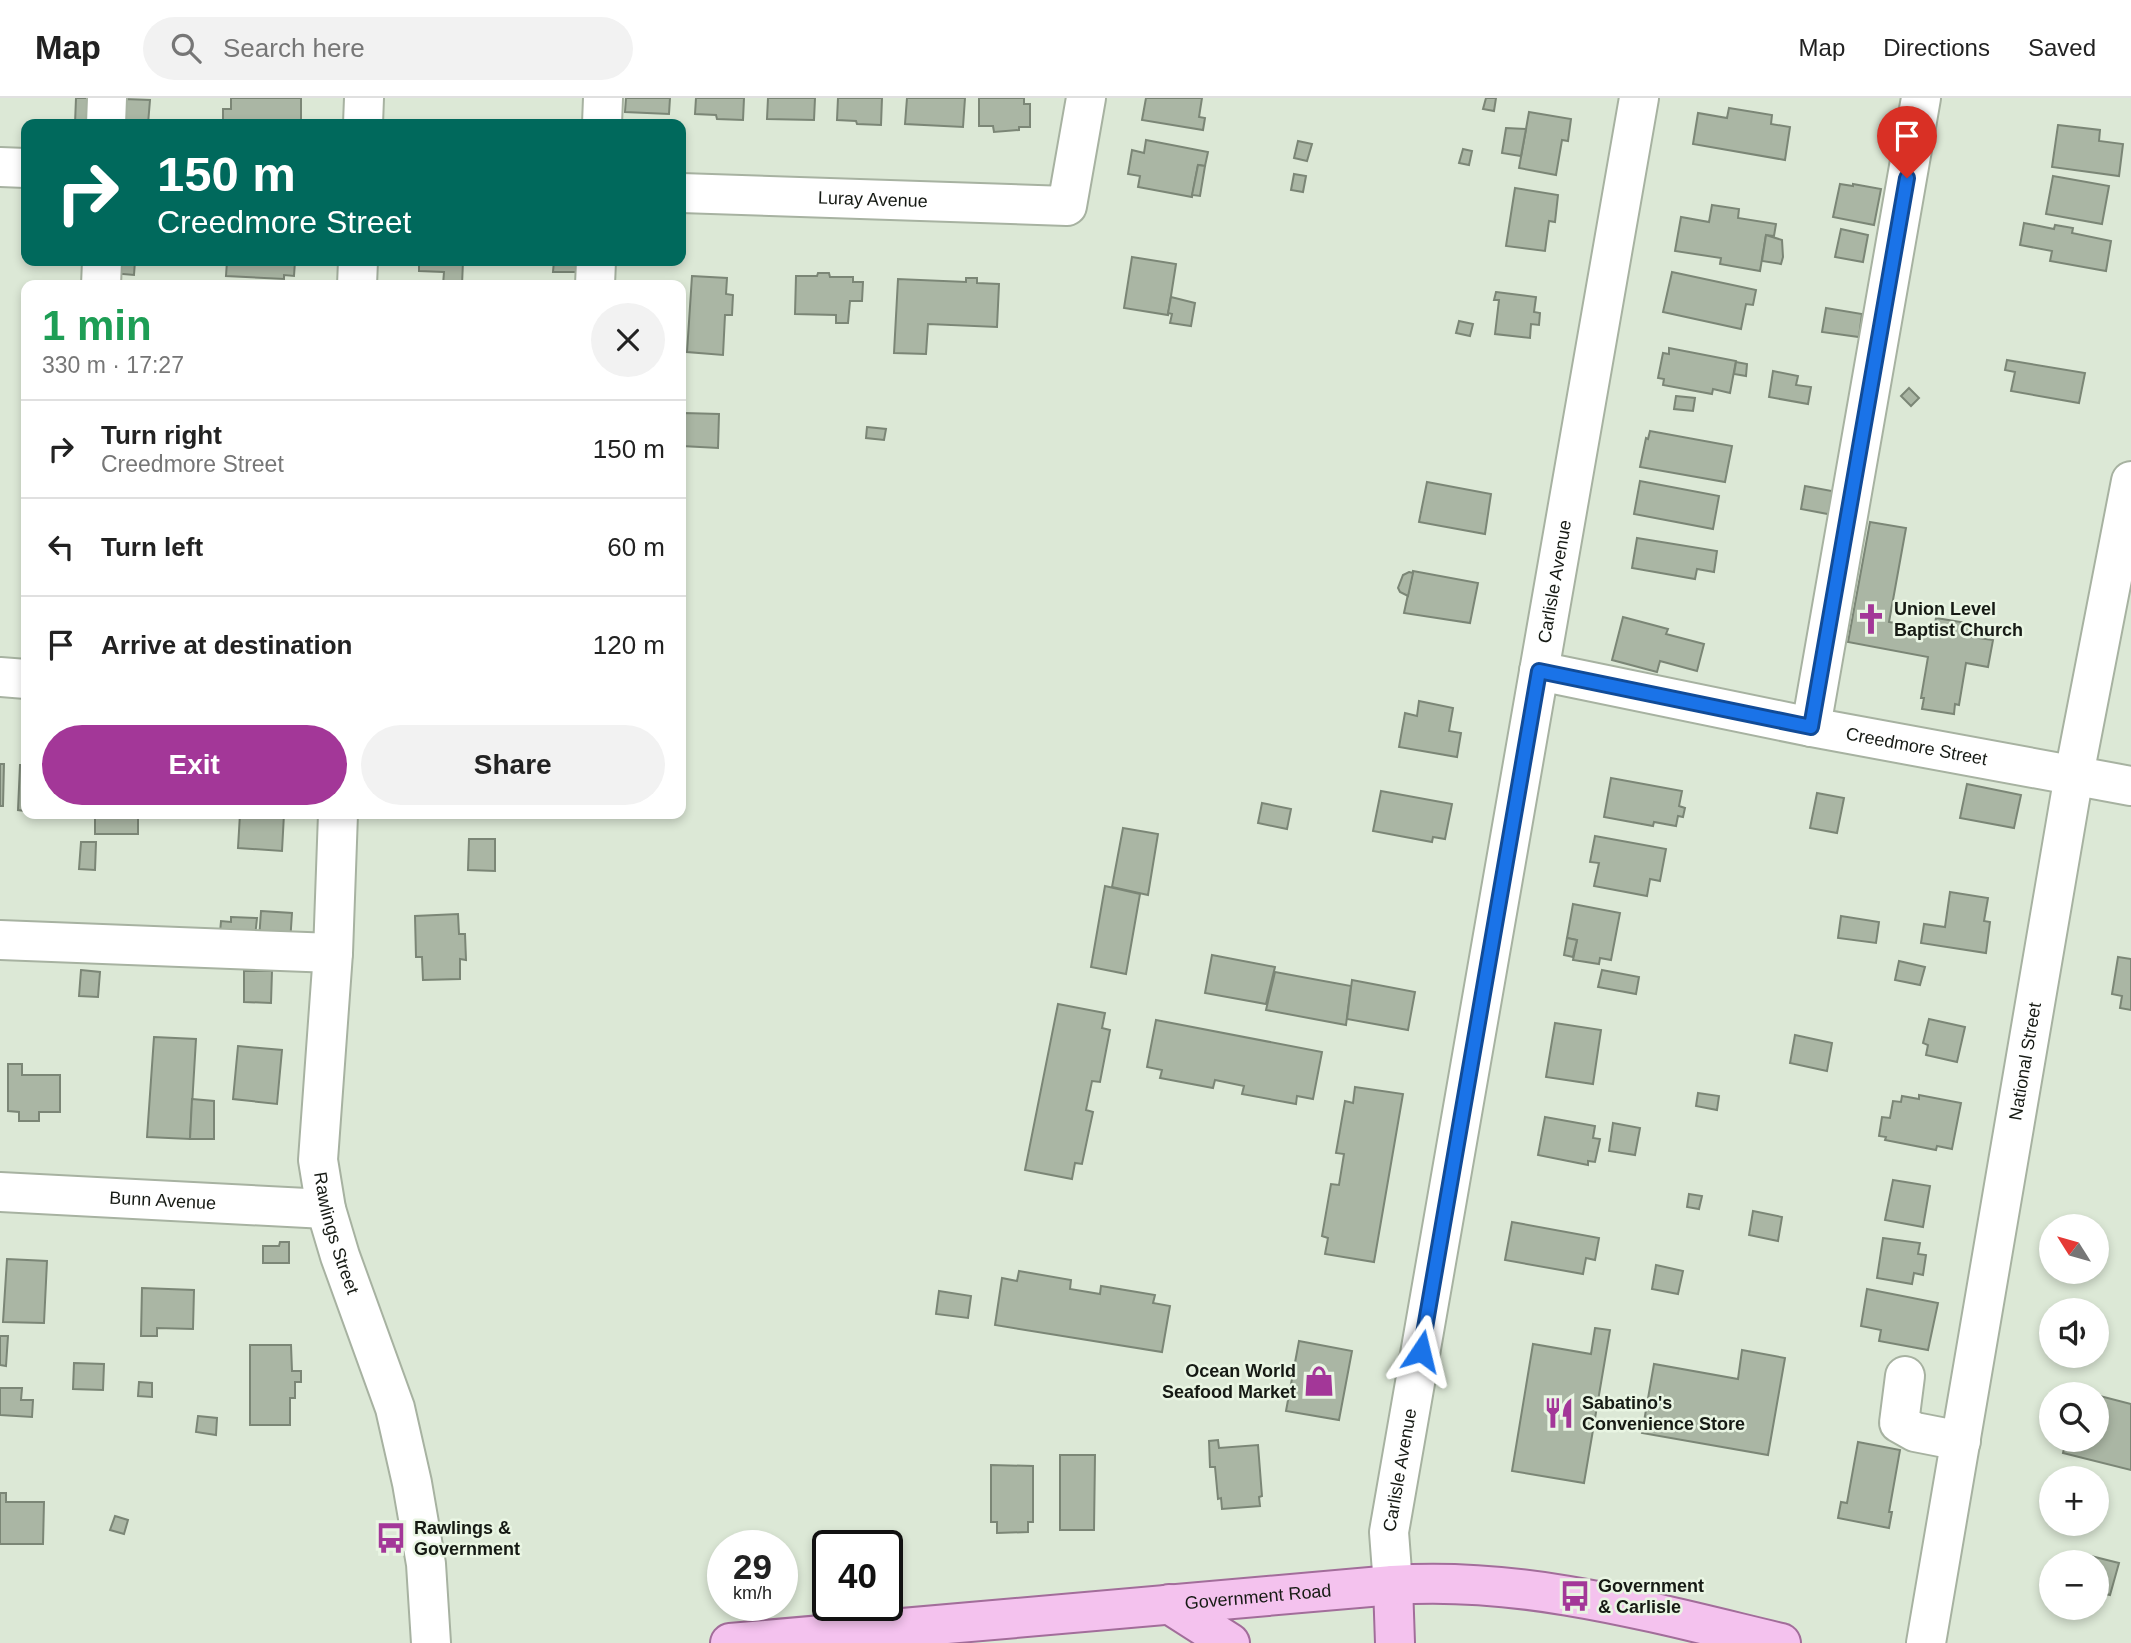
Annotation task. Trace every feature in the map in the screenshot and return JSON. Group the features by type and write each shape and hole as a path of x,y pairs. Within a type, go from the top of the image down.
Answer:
{"main road":[{"name":"Government Road","path":"730,1643 1448,1582 1575,1597 1781,1643"},
{"name":"Carlisle Avenue","path":"1392,1585 1395,1643"},
{"path":"1169,1604 1230,1643"}],"street":[{"path":"106,119 107,98"},
{"path":"363,98 363,119"},
{"path":"602,119 603,98"},
{"name":"Luray Avenue","path":"686,193 1067,206 1086,98"},
{"name":"Carlisle Avenue","path":"1392,1585 1389,1532 1639,98"},
{"path":"1811,727 1921,98"},
{"path":"0,167 21,168"},
{"name":"National Street","path":"1926,1643 2074,775 2131,481"},
{"name":"Creedmore Street","path":"1539,671 1811,727 2131,786"},
{"path":"0,677 21,678"},
{"name":"Rawlings Street","path":"338,819 333,953 318,1160 326,1209 340,1256 395,1408 426,1564 431,1643"},
{"path":"0,940 333,953"},
{"name":"Bunn Avenue","path":"0,1192 326,1209"},
{"path":"1905,1376 1899,1423 1915,1432 1961,1441"}],"building":[{"path":"76,98 94,98 94,119 75,119"},
{"path":"231,98 301,98 301,119 223,119 223,109 231,109"},
{"path":"626,98 670,98 669,114 625,112"},
{"path":"696,98 744,98 743,120 717,119 716,115 695,114"},
{"path":"768,98 815,98 814,120 767,119"},
{"path":"838,98 882,98 881,125 837,120"},
{"path":"907,98 965,98 963,127 905,124"},
{"path":"979,98 1024,98 1024,104 1030,104 1030,127 994,132 993,126 979,126"},
{"path":"1146,98 1202,98 1199,117 1205,118 1203,130 1142,120"},
{"path":"1486,98 1496,98 1494,111 1483,109"},
{"path":"124,99 150,100 148,119 123,119"},
{"path":"1729,108 1772,115 1771,124 1790,127 1785,160 1693,144 1698,113 1727,118"},
{"path":"1529,112 1571,119 1568,141 1562,140 1556,175 1519,168"},
{"path":"2058,125 2100,130 2099,141 2123,144 2119,176 2052,167"},
{"path":"1506,128 1526,129 1521,156 1502,153"},
{"path":"1146,140 1208,152 1205,166 1198,165 1192,197 1138,187 1140,176 1128,174 1132,150 1144,153"},
{"path":"1298,141 1312,144 1307,161 1294,158"},
{"path":"1463,149 1472,151 1469,165 1459,163"},
{"path":"1198,165 1205,166 1200,196 1192,195"},
{"path":"1294,174 1306,176 1303,192 1291,190"},
{"path":"2053,176 2109,186 2102,224 2046,214"},
{"path":"1840,184 1881,189 1874,225 1833,217"},
{"path":"1515,188 1558,195 1555,222 1549,221 1545,251 1506,246"},
{"path":"1712,205 1739,209 1738,218 1776,224 1774,236 1766,235 1760,271 1720,264 1721,258 1675,251 1681,217 1709,222"},
{"path":"2024,223 2054,229 2055,225 2073,228 2072,233 2111,241 2106,271 2050,261 2052,251 2020,245"},
{"path":"1841,229 1868,235 1863,262 1835,257"},
{"path":"1766,235 1782,240 1781,264 1762,261"},
{"path":"1132,257 1176,264 1168,315 1124,308"},
{"path":"113,266 135,266 134,275 112,273"},
{"path":"227,266 295,266 294,276 284,275 284,279 226,276"},
{"path":"419,266 463,266 462,280 443,280 444,272 419,271"},
{"path":"554,266 580,266 580,272 553,272"},
{"path":"1672,272 1756,290 1753,305 1746,304 1741,329 1663,312"},
{"path":"818,273 829,273 830,277 853,277 853,282 863,282 862,301 850,301 848,323 836,323 836,315 795,314 796,276 817,276"},
{"path":"692,276 727,278 726,294 733,295 732,315 725,315 723,355 687,352"},
{"path":"966,278 977,278 977,283 999,284 997,327 928,324 926,354 894,353 898,279 966,282"},
{"path":"1496,292 1536,297 1534,312 1540,313 1539,325 1531,324 1530,338 1495,334 1499,300 1494,300"},
{"path":"1171,297 1195,303 1191,326 1170,323 1172,314 1168,313"},
{"path":"1826,308 1862,314 1859,337 1822,332"},
{"path":"1459,321 1473,324 1470,336 1456,333"},
{"path":"1669,348 1736,361 1730,393 1713,389 1712,394 1663,385 1664,379 1658,378 1663,353 1669,354"},
{"path":"2007,360 2085,373 2079,403 2011,391 2015,372 2005,370"},
{"path":"1736,362 1747,364 1746,376 1734,374"},
{"path":"1773,371 1798,376 1796,385 1811,387 1808,404 1769,397"},
{"path":"1909,388 1919,398 1911,406 1901,396"},
{"path":"1676,396 1695,398 1693,411 1674,409"},
{"path":"686,413 719,414 718,448 686,446"},
{"path":"867,427 886,429 884,440 866,438"},
{"path":"1650,431 1732,446 1725,482 1640,467"},
{"path":"1640,481 1719,496 1713,529 1634,514"},
{"path":"1427,482 1491,494 1485,534 1419,522"},
{"path":"1805,486 1837,492 1833,515 1801,509"},
{"name":"Union Level Baptist Church","path":"1870,522 1906,528 1889,622 1934,630 1936,618 1973,624 1971,637 1993,640 1988,667 1966,663 1959,705 1955,704 1954,714 1922,709 1924,698 1921,698 1928,657 1848,642"},
{"path":"1637,538 1717,551 1714,572 1697,569 1695,579 1632,568"},
{"path":"1413,571 1478,583 1470,623 1404,613"},
{"path":"1413,573 1408,596 1398,588 1403,575"},
{"path":"1623,617 1668,629 1666,634 1704,644 1697,671 1660,661 1657,672 1612,660"},
{"path":"1419,701 1453,708 1449,731 1461,733 1457,757 1399,747 1405,713 1417,716"},
{"path":"0,764 4,764 3,806 0,806"},
{"path":"20,765 21,765 21,810 18,810"},
{"path":"1611,778 1682,791 1679,806 1685,808 1683,817 1678,816 1676,826 1654,822 1653,826 1604,817"},
{"path":"1967,784 2021,795 2014,828 1960,818"},
{"path":"1381,791 1452,804 1445,839 1433,837 1432,842 1373,831"},
{"path":"1817,793 1844,798 1837,833 1810,828"},
{"path":"1262,803 1291,809 1287,829 1258,823"},
{"path":"95,819 138,819 138,834 95,834"},
{"path":"240,819 284,819 282,851 238,848"},
{"path":"1123,828 1158,834 1148,895 1112,887"},
{"path":"1595,836 1666,849 1660,881 1650,879 1647,896 1594,886 1599,863 1590,862"},
{"path":"469,839 495,839 495,871 468,870"},
{"path":"81,842 96,842 95,870 79,869"},
{"path":"1105,886 1140,894 1126,974 1091,967"},
{"path":"1950,892 1988,898 1984,921 1990,922 1986,953 1921,943 1924,924 1945,927"},
{"path":"1573,904 1620,913 1611,960 1600,958 1599,964 1573,960 1577,940 1567,938"},
{"path":"261,911 292,913 290,943 259,940"},
{"path":"458,914 459,934 465,934 466,960 460,959 460,979 423,980 422,957 416,957 415,916"},
{"path":"1841,916 1879,922 1876,943 1838,938"},
{"path":"231,917 257,918 255,937 220,933 221,921 231,922"},
{"path":"1567,938 1577,940 1573,957 1564,955"},
{"path":"1212,955 1275,967 1266,1004 1205,993"},
{"path":"2118,957 2131,959 2131,1010 2120,1008 2122,996 2112,994"},
{"path":"1899,961 1925,967 1920,985 1895,980"},
{"path":"81,970 100,972 98,997 79,996"},
{"path":"1602,970 1639,977 1636,994 1598,987"},
{"path":"244,971 272,971 271,1003 244,1002"},
{"path":"1275,972 1351,986 1346,1025 1266,1010"},
{"path":"1352,980 1415,992 1408,1030 1347,1019"},
{"path":"1058,1004 1105,1013 1102,1028 1110,1030 1100,1082 1092,1081 1086,1110 1093,1112 1082,1164 1075,1163 1072,1179 1025,1170"},
{"path":"1929,1019 1965,1027 1957,1062 1926,1055 1928,1045 1923,1043"},
{"path":"1156,1020 1322,1052 1313,1099 1297,1096 1296,1104 1242,1094 1244,1086 1215,1080 1213,1088 1160,1078 1162,1070 1147,1067"},
{"path":"1555,1023 1601,1030 1593,1084 1546,1077"},
{"path":"1795,1035 1832,1043 1827,1071 1790,1063"},
{"path":"154,1037 196,1039 190,1139 147,1137"},
{"path":"238,1046 282,1050 277,1104 233,1099"},
{"path":"8,1064 22,1064 22,1075 60,1075 60,1112 39,1112 39,1121 19,1121 19,1112 8,1111"},
{"path":"1355,1087 1403,1094 1374,1262 1325,1254 1328,1238 1322,1236 1331,1184 1339,1185 1344,1154 1336,1153 1345,1101 1353,1103"},
{"path":"1698,1093 1719,1096 1717,1110 1696,1106"},
{"path":"1919,1095 1961,1103 1952,1149 1937,1146 1936,1150 1885,1140 1886,1137 1879,1136 1882,1117 1890,1118 1893,1101 1901,1102 1902,1096 1919,1099"},
{"path":"192,1099 214,1101 214,1139 190,1139"},
{"path":"1545,1117 1595,1126 1593,1138 1600,1139 1595,1162 1588,1161 1588,1165 1538,1155"},
{"path":"1613,1123 1640,1128 1635,1155 1609,1151"},
{"path":"1893,1180 1930,1186 1923,1227 1885,1220"},
{"path":"1689,1194 1702,1196 1699,1209 1687,1207"},
{"path":"1753,1211 1782,1217 1778,1241 1749,1235"},
{"path":"1512,1222 1599,1238 1595,1260 1586,1258 1583,1274 1505,1260"},
{"path":"1883,1238 1920,1243 1918,1254 1926,1255 1923,1275 1914,1273 1912,1284 1877,1278"},
{"path":"280,1242 289,1242 289,1263 263,1263 263,1246 279,1246"},
{"path":"7,1259 47,1261 44,1323 3,1322"},
{"path":"1656,1265 1683,1271 1678,1294 1652,1289"},
{"path":"1019,1271 1071,1280 1070,1289 1100,1294 1101,1286 1155,1295 1153,1303 1170,1306 1162,1352 995,1325 1002,1278 1017,1281"},
{"path":"142,1288 194,1290 193,1329 157,1328 157,1336 141,1336"},
{"path":"1867,1289 1938,1303 1928,1350 1879,1341 1881,1330 1861,1326"},
{"path":"939,1291 971,1296 968,1318 936,1314"},
{"name":"Sabatino's Convenience Store","path":"1595,1328 1610,1330 1584,1483 1512,1471 1533,1344 1591,1354"},
{"path":"0,1336 8,1336 6,1366 0,1365"},
{"name":"Ocean World Seafood Market","path":"1299,1341 1352,1351 1339,1420 1286,1411"},
{"path":"250,1345 291,1345 292,1371 301,1371 301,1382 295,1382 295,1398 290,1398 290,1425 250,1425"},
{"path":"1742,1350 1785,1358 1768,1455 1642,1433 1654,1364 1738,1379"},
{"path":"74,1363 104,1364 103,1390 73,1389"},
{"path":"139,1382 152,1383 152,1397 138,1396"},
{"path":"0,1388 22,1388 21,1400 33,1400 32,1417 0,1415"},
{"path":"2109,1398 2131,1404 2131,1470 2063,1453 2109,1452"},
{"path":"198,1416 217,1418 216,1435 196,1432"},
{"path":"1218,1440 1219,1448 1258,1445 1262,1496 1259,1497 1260,1506 1222,1509 1221,1498 1218,1499 1215,1467 1210,1467 1209,1441"},
{"path":"1858,1442 1900,1450 1889,1512 1892,1512 1889,1528 1838,1518 1841,1502 1847,1503"},
{"path":"1060,1455 1095,1455 1094,1530 1060,1530"},
{"path":"991,1465 1033,1466 1033,1522 1028,1522 1028,1532 997,1533 997,1522 991,1522"},
{"path":"0,1493 6,1493 6,1502 44,1502 43,1544 0,1544"},
{"path":"115,1516 128,1520 124,1534 110,1530"},
{"path":"2109,1560 2119,1563 2109,1595"}],"place":[{"name":"Union Level Baptist Church","path":"1871,619"},
{"name":"Ocean World Seafood Market","path":"1319,1381"},
{"name":"Sabatino's Convenience Store","path":"1559,1413"},
{"name":"Rawlings & Government","path":"391,1538"},
{"name":"Government & Carlisle","path":"1575,1596"}],"route":[{"path":"1421,1351 1539,671 1811,727 1907,178"}]}
